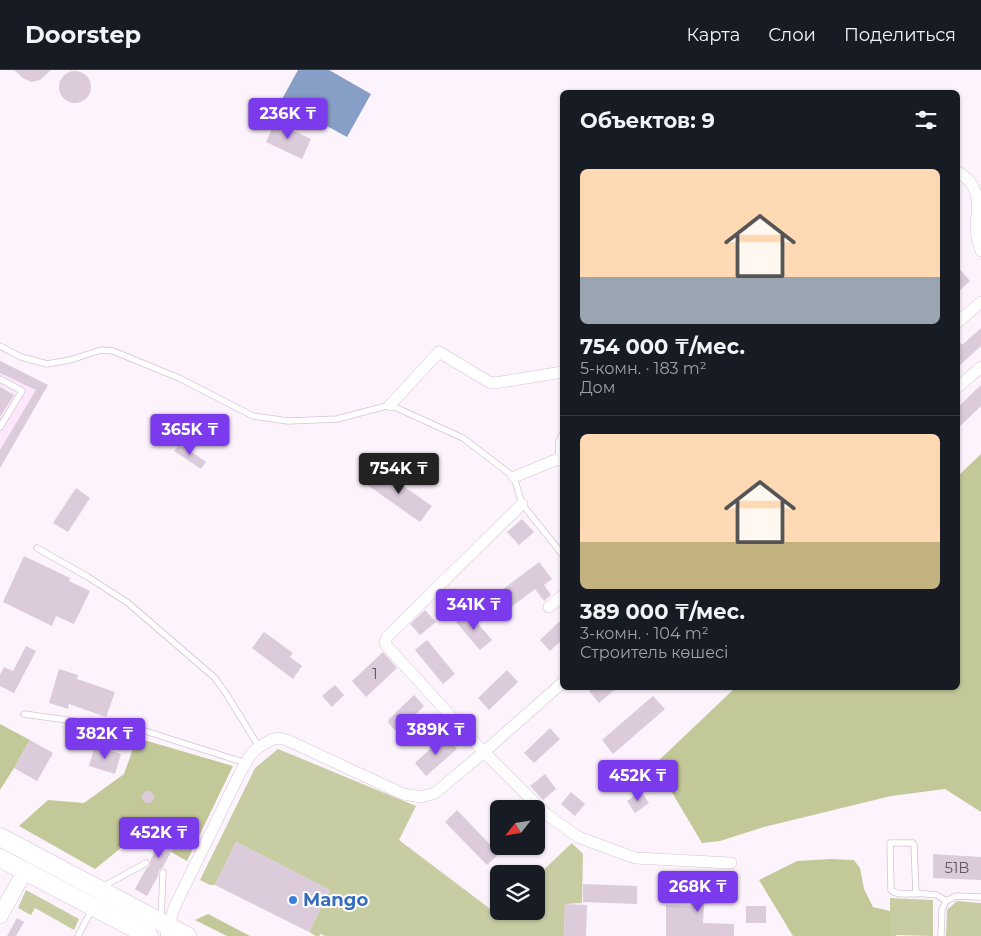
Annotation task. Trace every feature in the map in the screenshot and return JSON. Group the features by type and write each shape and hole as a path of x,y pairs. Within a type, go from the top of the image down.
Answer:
{"main road":[{"path":"0,837 98,889 165,929 187,936"},
{"path":"0,858 149,936"}],"street":[{"path":"960,173 979,192 976,229 981,251"},
{"path":"960,320 981,302"},
{"path":"390,405 439,352 489,382 495,383 560,372"},
{"path":"960,385 981,367"},
{"path":"514,477 560,460"},
{"path":"522,504 404,618 387,637 385,642 387,646 484,752 546,814 578,837 635,858 731,863"},
{"path":"549,607 560,598"},
{"path":"165,929 236,781 251,754 259,747 278,738 287,740 403,794 421,797 434,793 560,685"},
{"path":"0,916 25,871"}],"lane":[{"path":"0,346 21,357 47,364 70,360 101,350 113,351 179,378 253,416 288,421 337,418 390,405 463,438 514,477 522,504 560,552"},
{"path":"0,379 22,391 0,426"},
{"path":"560,439 560,460"},
{"path":"36,548 88,577 128,603 215,678 259,747"},
{"path":"24,714 145,731 246,764"},
{"path":"917,894 915,892 913,843 890,843 891,890 897,893 917,894 937,895 946,901"},
{"path":"98,889 146,863"},
{"path":"163,872 165,929"},
{"path":"941,936 942,910 946,901 956,896 981,897"},
{"path":"78,936 93,907"}],"shaded area":[{"path":"0,360 48,385 0,464"}],"green space":[{"path":"981,454 981,812 945,789 891,796 764,827 720,841 702,843 655,764 733,690 960,690 960,474"},
{"path":"0,724 30,740 0,790"},
{"path":"137,738 233,766 187,861 171,852 183,830 171,822 158,845 138,834 95,869 19,826 48,800 84,803 124,774"},
{"path":"278,749 416,806 399,840 490,909 490,920 545,920 545,868 572,843 583,854 582,903 565,904 564,936 325,936 321,934 316,936 309,932 330,890 236,842 215,885 210,885 200,880 255,768"},
{"path":"854,860 860,868 864,889 873,907 890,911 890,936 793,936 759,880 797,861"},
{"path":"26,890 79,919 74,930 35,908 31,915 18,908"},
{"path":"890,898 933,900 933,936 890,936"},
{"path":"957,901 981,903 981,936 946,936 947,910"},
{"path":"208,914 250,936 227,936 195,920"}],"water":[{"path":"298,70 329,70 371,94 347,137 281,101"}],"building":[{"path":"14,70 51,70 40,80 31,82"},
{"path":"75,71 81,72 86,76 90,81 90,93 86,98 81,102 75,103 69,102 64,98 60,93 59,87 60,81 64,76 69,72"},
{"path":"275,122 311,139 302,159 266,142"},
{"path":"960,269 970,281 960,290"},
{"path":"981,328 981,346 960,365 960,342 962,345"},
{"path":"0,361 48,385 0,468 0,450 36,390 0,373"},
{"path":"981,385 981,406 960,426 960,405"},
{"path":"0,387 14,395 0,417"},
{"path":"180,444 206,462 201,469 174,451"},
{"path":"377,468 432,506 420,522 366,484"},
{"path":"76,488 90,498 68,532 53,523"},
{"path":"522,519 534,532 519,545 507,532"},
{"path":"24,556 70,578 69,581 90,591 74,624 56,616 52,626 3,602"},
{"path":"539,562 552,579 544,585 551,595 544,601 535,589 510,608 498,593"},
{"path":"425,610 436,622 420,635 410,624"},
{"path":"468,612 492,640 480,650 456,622"},
{"path":"560,621 560,642 550,651 540,640"},
{"path":"264,632 293,653 290,657 302,666 293,679 252,648"},
{"path":"427,640 455,674 443,684 415,650"},
{"path":"26,646 36,651 14,693 0,686 0,675 4,667 13,671"},
{"path":"383,652 397,668 366,697 352,681"},
{"path":"59,669 78,675 77,679 115,692 106,717 69,704 68,709 49,703"},
{"path":"507,670 518,682 489,710 478,698"},
{"path":"335,685 344,695 332,707 322,696"},
{"path":"590,690 615,690 599,703 589,691"},
{"path":"414,695 424,706 397,732 388,723 388,720"},
{"path":"653,696 665,709 613,754 602,740"},
{"path":"550,728 560,739 534,763 524,753"},
{"path":"445,735 457,749 426,776 415,763"},
{"path":"30,740 53,753 37,781 14,768"},
{"path":"95,746 121,754 115,774 89,766"},
{"path":"545,774 556,789 543,800 530,786"},
{"path":"146,791 150,791 154,797 150,803 146,803 142,799 142,795"},
{"path":"641,791 649,803 635,813 627,801"},
{"path":"571,792 585,804 575,816 561,804"},
{"path":"457,810 490,845 490,855 498,855 487,865 445,822"},
{"path":"171,822 183,829 163,867 159,870 158,876 147,896 135,889 150,865 150,861"},
{"path":"236,842 330,890 309,932 215,885"},
{"path":"933,854 981,857 981,880 933,878"},
{"path":"583,884 637,886 637,904 583,902"},
{"path":"691,884 728,884 729,902 704,904 703,923 734,924 734,936 666,936 666,905 691,906"},
{"path":"565,904 587,905 586,936 564,936"},
{"path":"746,906 766,906 766,923 746,923"},
{"path":"17,918 24,922 16,936 7,936"}],"place":[{"name":"Mango","path":"293,900"}]}
